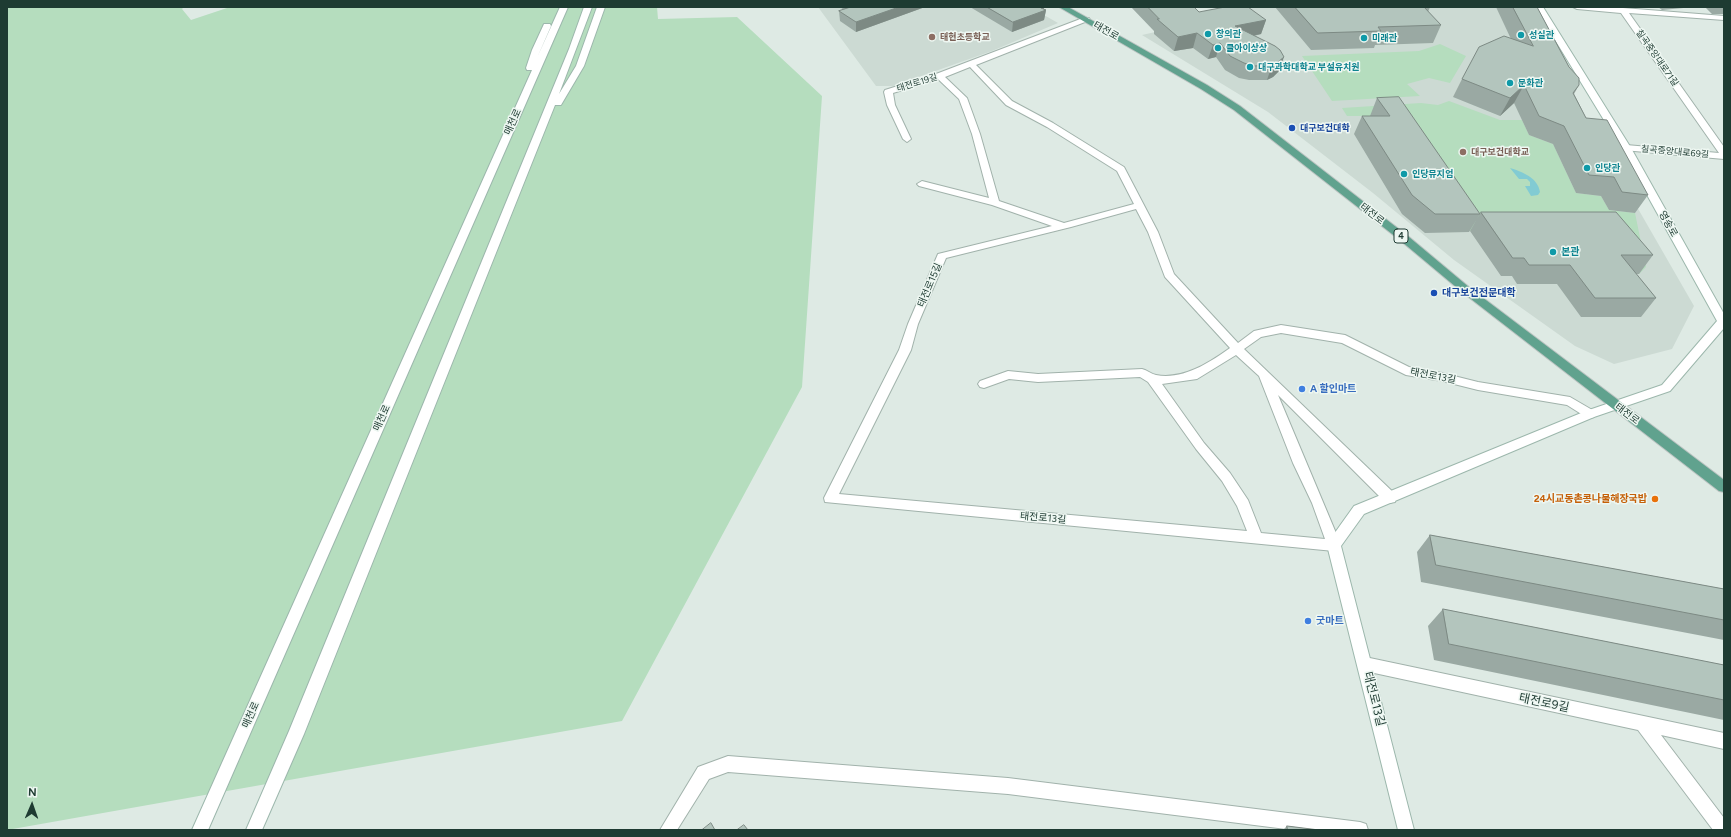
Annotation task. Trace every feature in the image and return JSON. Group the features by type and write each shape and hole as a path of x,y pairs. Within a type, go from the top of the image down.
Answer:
{"main road":[{"name":"태전로","path":"1063,7 1204,87 1237,108 1405,239 1466,290 1724,487"}],"street":[{"path":"514,121 536,50 556,7"},
{"name":"매천로","path":"200,830 564,7"},
{"path":"254,830 296,734 573,49 588,7"},
{"path":"538,136 580,66 601,7"},
{"name":"영송로","path":"1539,7 1626,148 1723,322 1666,388 1616,406"},
{"path":"1577,7 1724,18"},
{"name":"칠곡중앙대로71길","path":"1623,10 1690,105"},
{"name":"태전로19길","path":"907,139 891,104 888,92 972,64 1086,20"},
{"path":"972,64 1009,103 1050,125 1121,169 1153,232 1168,275 1238,350"},
{"path":"939,76 963,98 976,134 995,203"},
{"name":"칠곡중앙대로69길","path":"1690,105 1724,153"},
{"name":"칠곡중앙대로69길","path":"1626,148 1724,156"},
{"path":"922,184 995,203 1063,226"},
{"name":"태전로15길","path":"830,498 905,350 913,324 942,256 1140,205"},
{"name":"태전로13길","path":"984,384 1008,375 1038,378 1142,373 1152,379 1166,380 1193,376 1238,350 1258,334 1281,329 1344,339 1406,371 1442,377 1478,386 1570,401 1590,414"},
{"name":"태전로13길","path":"1238,350 1264,374 1299,463 1318,503 1334,545 1406,830"},
{"path":"1264,374 1390,498"},
{"path":"1152,379 1200,446 1226,477 1243,504 1256,537"},
{"path":"1334,545 1359,510 1590,414 1616,406"},
{"name":"태전로13길","path":"830,498 1334,545"},
{"name":"태전로9길","path":"1365,664 1724,741"},
{"path":"1643,724 1723,830"},
{"path":"668,830 704,773 728,764 1008,786 1360,830"}],"shaded area":[{"name":"태현초등학교","path":"818,7 1030,7 1058,23 992,51 893,86 876,86"},
{"name":"대구보건대학교","path":"1237,7 1522,7 1694,306 1672,349 1614,364 1575,346 1454,260 1373,193 1268,112 1142,35 1164,30"}],"green space":[{"path":"7,7 184,7 182,9 191,20 230,7 657,7 658,19 737,17 822,96 802,387 622,721 7,830"},
{"path":"1440,44 1466,56 1450,83 1429,78 1407,84 1420,96 1332,101 1302,56 1419,51"},
{"path":"1449,101 1500,120 1522,120 1529,135 1553,144 1576,193 1601,196 1609,210 1635,213 1646,267 1639,274 1603,230 1468,231 1391,116 1347,116 1342,108 1421,103 1438,105"}],"water":[{"path":"1510,168 1520,171 1533,179 1539,187 1540,192 1538,195 1531,196 1525,186 1530,186 1530,182 1527,179 1519,179"}],"building":[{"path":"851,7 899,7 856,22 839,11"},
{"path":"987,7 1043,7 1041,8 1046,10 1013,22"},
{"path":"1148,7 1194,7 1199,12 1225,7 1248,7 1266,20 1235,26 1275,46 1280,50 1284,57 1272,65 1254,66 1244,63 1230,56 1220,43 1213,45 1197,33 1178,37 1157,19 1159,19"},
{"path":"1295,7 1424,7 1441,25 1378,27 1381,31 1318,33"},
{"path":"1513,7 1537,7 1569,67 1579,78 1579,85 1573,93 1586,118 1607,120 1648,195 1622,192 1614,177 1589,175 1564,126 1539,116 1524,85 1510,98 1462,79 1479,47 1504,36 1533,46"},
{"path":"1399,97 1480,214 1435,214 1412,195 1362,116 1390,116 1377,98"},
{"path":"1481,212 1616,212 1653,255 1621,255 1656,298 1595,298 1570,265 1529,265 1524,258 1513,258"},
{"path":"1430,535 1724,589 1724,620 1436,565"},
{"path":"1443,609 1724,665 1724,700 1449,644"},
{"path":"711,823 715,830 702,830"},
{"path":"744,825 748,830 737,830"},
{"path":"1287,826 1319,830 1288,830"}],"place":[{"name":"창의관","path":"1208,34"},
{"name":"성실관","path":"1521,35"},
{"name":"태현초등학교","path":"932,37"},
{"name":"미래관","path":"1364,38"},
{"name":"클아이상상","path":"1218,48"},
{"name":"대구과학대학교 부설유치원","path":"1250,67"},
{"name":"문화관","path":"1510,83"},
{"name":"대구보건대학","path":"1292,128"},
{"name":"대구보건대학교","path":"1463,152"},
{"name":"인당관","path":"1587,168"},
{"name":"인당뮤지엄","path":"1404,174"},
{"name":"본관","path":"1553,252"},
{"name":"대구보건전문대학","path":"1434,293"},
{"name":"A 할인마트","path":"1302,389"},
{"name":"24시교동촌콩나물해장국밥","path":"1655,499"},
{"name":"굿마트","path":"1308,621"}]}
